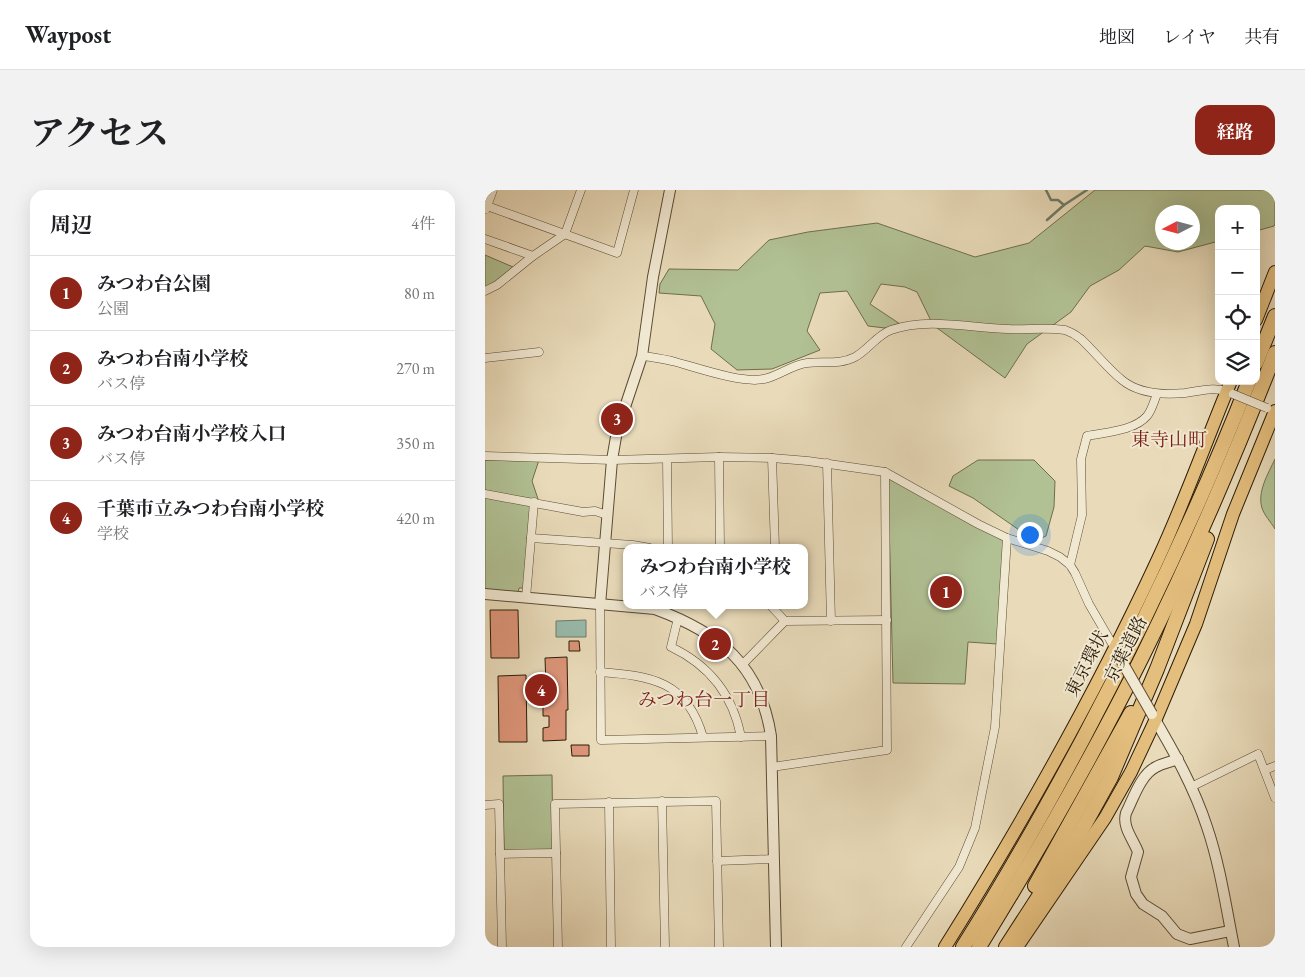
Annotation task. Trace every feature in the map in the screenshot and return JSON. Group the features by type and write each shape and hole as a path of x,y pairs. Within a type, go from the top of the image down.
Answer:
{"highway":[{"path":"1260,310 1275,272"},
{"path":"1260,353 1275,316"},
{"name":"京葉道路","path":"963,947 1002,898 1080,773 1141,658 1179,581 1246,428 1275,353"},
{"name":"京葉道路","path":"979,947 1068,766 1131,648 1197,507 1247,385"},
{"name":"東京環状","path":"945,947 1015,832 1115,650 1183,501 1230,389"},
{"path":"1017,947 1105,818 1131,772 1153,717 1196,624 1233,514 1273,410"},
{"path":"1006,947 1080,833 1111,777 1157,669 1217,513 1246,428"},
{"path":"997,947 1039,879 1157,669"}],"street":[{"path":"493,190 486,208 617,253 633,190"},
{"path":"485,291 497,285 533,256 565,234 581,190"},
{"path":"670,190 653,277 642,356 620,420 612,460 600,605 601,740 771,736"},
{"path":"485,239 533,256"},
{"path":"642,356 672,361 691,368 745,379 765,379 790,367 806,363 849,360 857,356 885,333 901,328 928,324 1010,330 1054,329 1067,331 1081,339 1122,380 1139,389 1157,394 1183,393 1206,388 1230,389 1273,410"},
{"path":"485,358 539,352"},
{"path":"1070,565 1082,515 1081,459 1087,436 1132,426 1140,422 1147,416 1157,394"},
{"path":"485,456 612,460 719,457 772,458 885,472 978,524 1007,538 1060,557 1075,572 1089,604 1178,759 1191,786 1207,826 1215,853 1233,947"},
{"path":"719,457 720,544"},
{"path":"772,458 775,544"},
{"path":"667,459 668,544"},
{"path":"827,464 831,621"},
{"path":"772,767 887,750 885,472"},
{"path":"485,494 583,512 595,511 607,515"},
{"path":"526,598 534,502"},
{"path":"531,538 623,545"},
{"path":"906,947 959,867 975,828 995,727 1007,538"},
{"path":"485,594 623,607"},
{"path":"655,609 678,618 717,639 742,665 757,688 766,708 771,736 775,947"},
{"path":"778,609 785,621"},
{"path":"678,618 671,646 697,662 720,686 735,714 741,737"},
{"path":"742,665 785,621 887,620"},
{"path":"600,672 644,676 666,685 685,701 694,712 703,737"},
{"path":"1191,786 1258,754 1275,798"},
{"path":"1178,759 1154,767 1145,777 1125,819 1126,826 1138,852 1131,877 1136,894 1143,904 1162,916 1177,934 1183,937 1190,939 1230,931"},
{"path":"1265,770 1275,766"},
{"path":"558,947 555,804 715,801 719,947"},
{"path":"609,802 611,947"},
{"path":"662,802 665,947"},
{"path":"485,804 499,804 502,947"},
{"path":"500,854 556,853"},
{"path":"717,861 774,859"}],"shaded area":[{"path":"1095,190 1275,190 1274,226 1260,230 1260,205 1215,205 1215,242 1200,246 1200,205 1155,205 1155,248 1145,246 1119,270 1090,286 1071,312 1027,344 1005,378 933,325 917,292 905,287 881,284 870,304 900,324 885,328 868,326 847,291 820,293 807,331 820,350 772,369 737,370 711,349 715,324 701,296 659,293 660,284 669,269 738,270 769,240 808,232 877,223 975,257 1029,243"},
{"path":"1167,250 1185,250 1178,252"},
{"path":"485,255 513,267 495,284 485,289"},
{"path":"1275,459 1275,529 1264,513 1261,496 1264,483"},
{"path":"485,460 539,460 532,481 538,499 525,502 533,503 525,588 519,588 518,593 485,589"},
{"path":"978,460 1034,460 1055,481 1054,507 1046,536 1035,541 973,498 949,486 953,476"},
{"path":"888,478 1004,541 997,644 968,642 965,684 893,683"},
{"path":"586,620 586,637 556,637 556,621"},
{"path":"552,775 553,849 551,852 507,852 504,850 503,776"}],"building":[{"path":"490,610 518,610 519,658 491,658"},
{"path":"569,641 579,641 580,651 569,651"},
{"path":"567,657 568,710 566,710 566,740 543,741 543,728 549,727 549,716 543,716 543,691 549,690 549,687 546,687 545,658"},
{"path":"526,675 527,742 499,742 498,676"},
{"path":"571,745 589,745 589,756 572,756"}],"waterway":[{"path":"1046,190 1051,200 1058,200 1064,205"},
{"path":"1047,220 1064,205 1087,190"}],"place":[{"name":"みつわ台南小学校入口","path":"617,419"},
{"name":"みつわ台公園","path":"946,592"},
{"name":"みつわ台南小学校","path":"715,644"},
{"name":"千葉市立みつわ台南小学校","path":"541,690"}],"district":[{"name":"東寺山町","path":"1169,439"},
{"name":"みつわ台一丁目","path":"704,699"}]}
